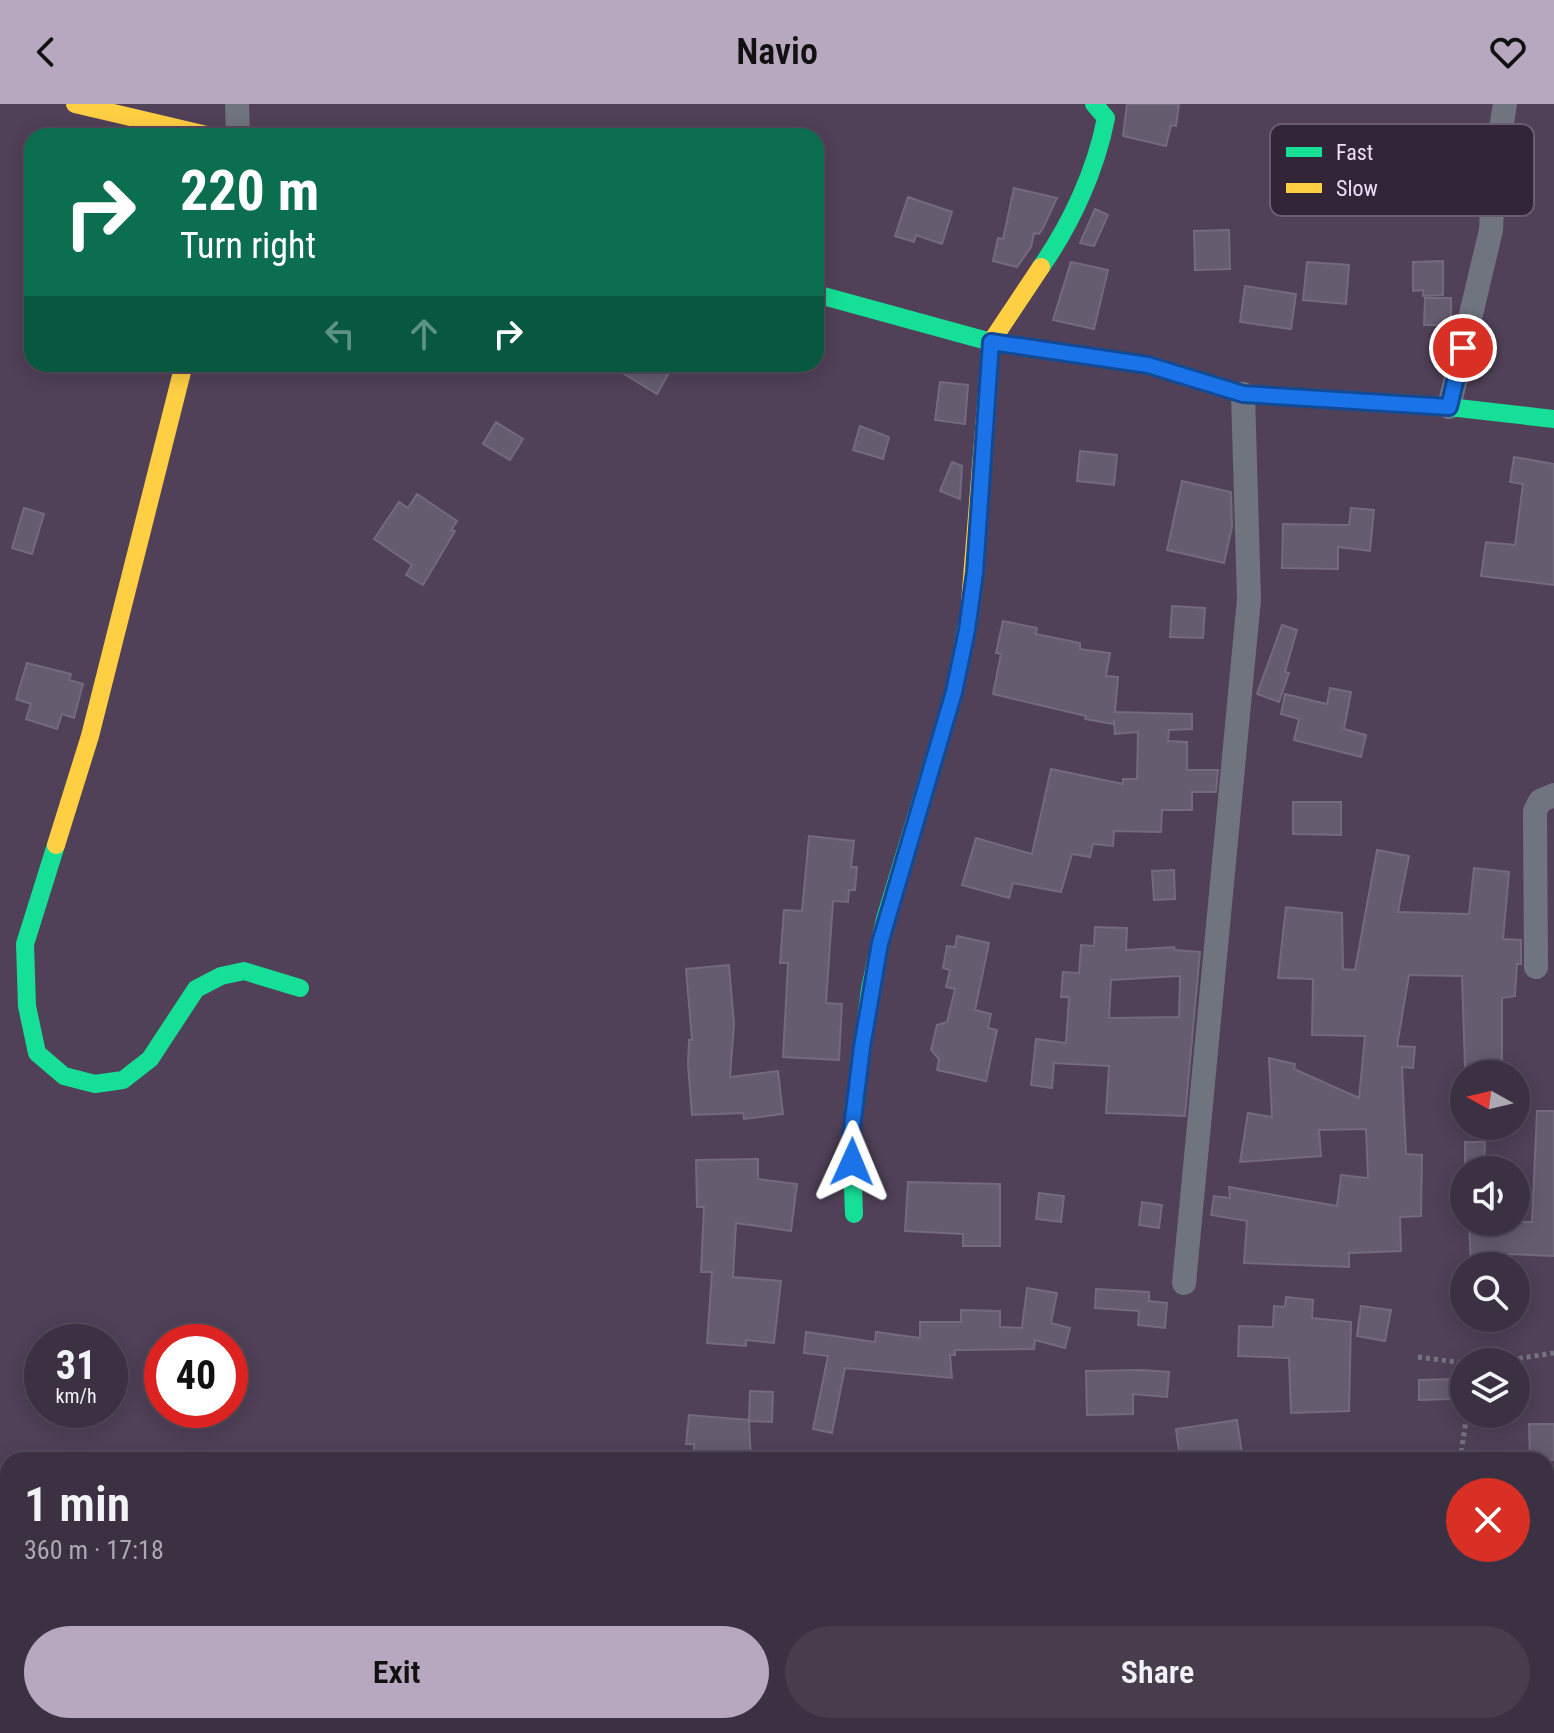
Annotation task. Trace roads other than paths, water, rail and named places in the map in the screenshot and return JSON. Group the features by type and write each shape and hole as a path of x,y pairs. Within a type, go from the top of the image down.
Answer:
{"street":[{"path":"75,104 177,128"},
{"path":"237,104 238,128"},
{"path":"854,1214 851,1136 870,989 885,919 954,692 967,630 975,572 991,342 1061,238 1101,145 1106,118 1094,104"},
{"path":"1502,124 1505,104"},
{"path":"1449,407 1492,216"},
{"path":"824,296 991,342 1148,365 1243,394 1449,407 1554,419"},
{"path":"182,372 90,736 25,944 27,1006 37,1053 64,1076 95,1084 123,1080 150,1059 196,989 221,976 244,971 300,988"},
{"path":"1184,1283 1249,599 1243,394"},
{"path":"1536,967 1535,811 1540,801 1554,795"}]}
